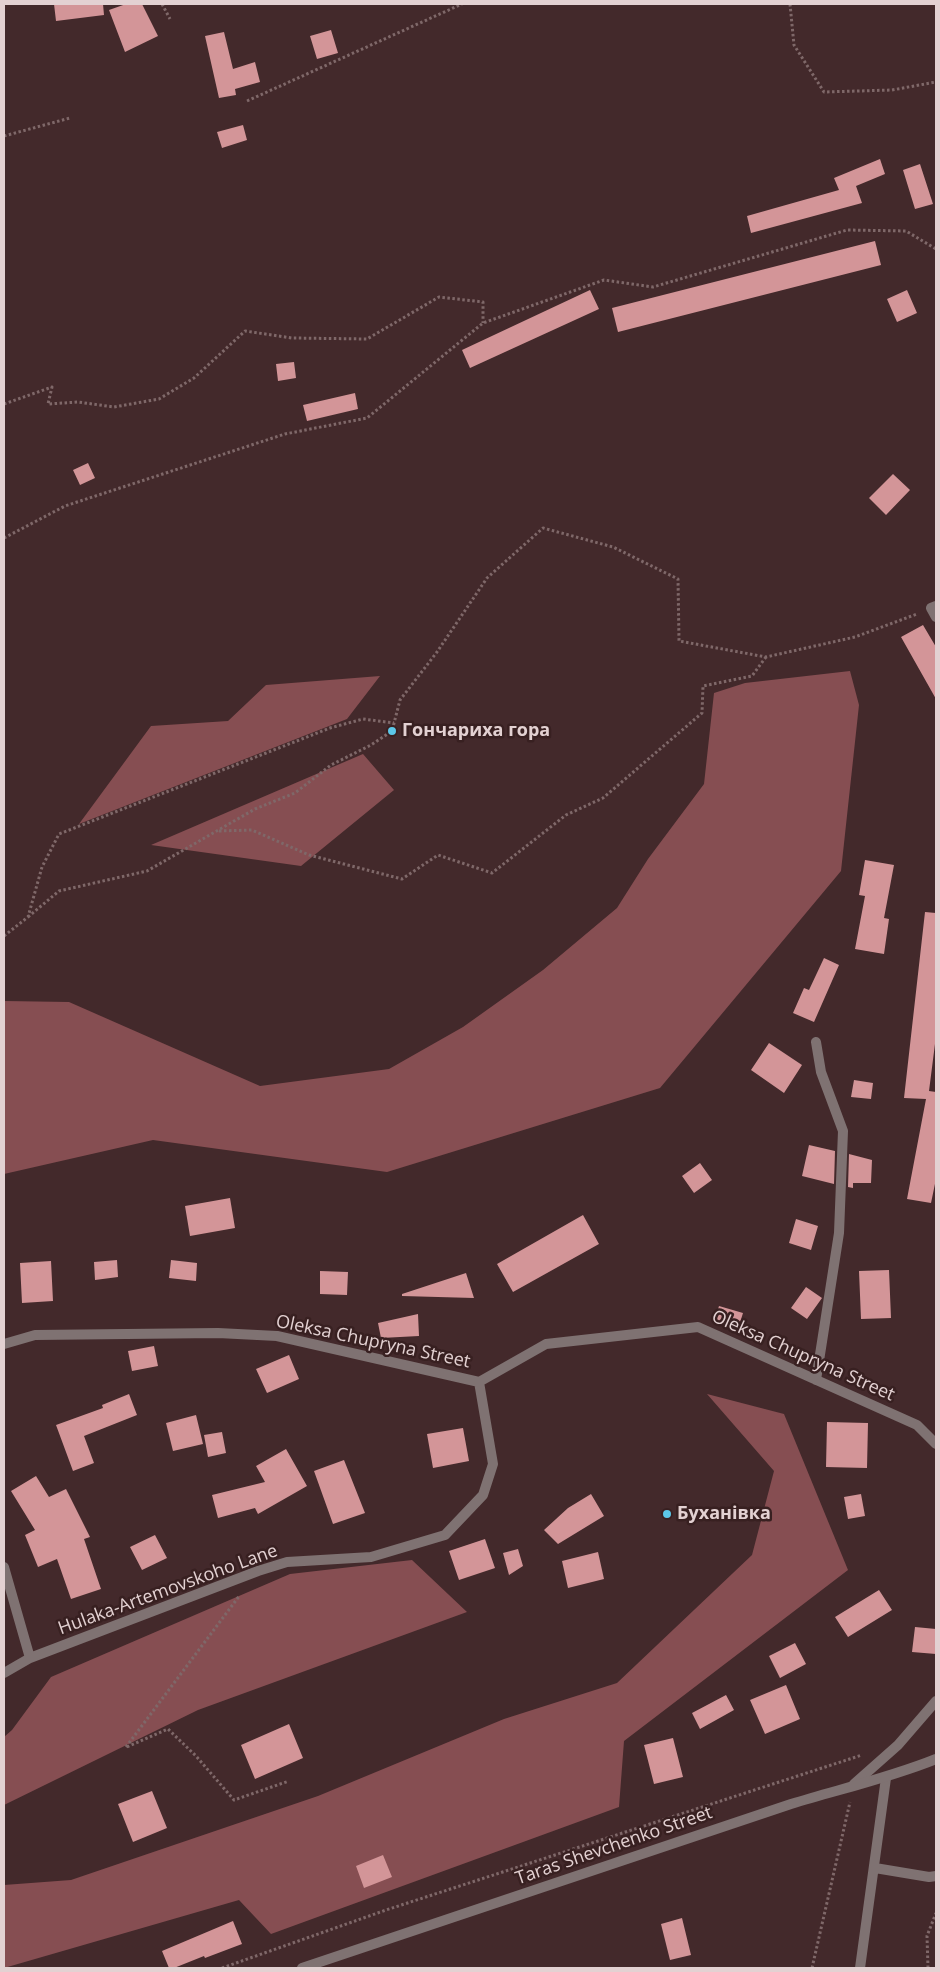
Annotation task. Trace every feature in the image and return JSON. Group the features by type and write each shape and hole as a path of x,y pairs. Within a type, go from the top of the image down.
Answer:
{"street":[{"path":"816,1042 821,1072 843,1131 839,1233 816,1380"},
{"name":"Oleksa Chupryna Street","path":"4,1344 35,1336 218,1333 277,1336 479,1382 546,1344 698,1327 917,1425 936,1444"},
{"name":"Hulaka-Artemovskoho Lane","path":"4,1673 30,1658 258,1570 287,1562 372,1557 445,1536 483,1495 493,1464 479,1382"},
{"path":"4,1567 30,1658"},
{"path":"854,1784 898,1745 936,1701"},
{"name":"Taras Shevchenko Street","path":"302,1968 854,1784 886,1778 934,1760"},
{"path":"860,1968 886,1778"},
{"path":"875,1868 929,1877 936,1876"}],"path":[{"path":"162,4 170,19"},
{"path":"247,101 462,4"},
{"path":"790,4 794,45 824,92 892,90 936,82"},
{"path":"4,136 70,118"},
{"path":"4,538 65,506 285,434 367,418 483,323 604,280 654,287 847,230 906,231 936,249"},
{"path":"4,404 52,387 48,404 78,402 114,407 159,399 194,378 245,331 292,338 367,339 439,297 482,302 483,323"},
{"path":"4,936 59,891 147,871 255,809 295,792 331,765 371,745 392,731 400,700 437,652 488,578 543,528 613,547 678,579 679,641 766,657 855,637 935,611"},
{"path":"216,831 252,830 309,855 402,879 438,856 492,873 566,815 603,798 702,713 703,686 752,676 766,657"},
{"path":"28,917 42,867 59,834 330,728 363,719 394,722"},
{"path":"241,1594 126,1747 168,1729 196,1756 234,1800 289,1782"},
{"path":"222,1968 386,1910 864,1755"},
{"path":"812,1968 854,1784"},
{"path":"928,1968 927,1936 936,1913"}],"shaded area":[{"path":"850,671 859,705 841,871 660,1088 387,1172 153,1140 4,1174 4,1001 69,1002 260,1086 389,1069 463,1027 543,970 617,908 648,859 704,784 714,693 745,683"},
{"path":"380,676 347,719 79,824 151,726 228,721 266,685"},
{"path":"363,754 394,790 301,866 151,845"},
{"path":"707,1394 784,1414 848,1570 624,1741 619,1807 271,1934 239,1900 4,1968 4,1885 71,1880 318,1796 504,1719 617,1683 752,1555 774,1471"},
{"path":"412,1560 467,1612 198,1710 4,1805 4,1737 12,1730 51,1677 290,1574"}],"building":[{"path":"54,4 103,4 104,15 56,21"},
{"path":"126,4 142,4 158,36 125,52 109,10"},
{"path":"331,30 338,53 317,59 310,36"},
{"path":"224,32 233,69 255,62 260,82 235,89 236,95 219,98 205,36"},
{"path":"243,125 247,140 222,148 217,132"},
{"path":"880,159 885,174 856,186 862,203 751,233 747,216 839,190 834,178"},
{"path":"920,164 933,204 915,209 903,170"},
{"path":"875,241 881,265 618,332 612,308"},
{"path":"590,290 599,309 470,368 462,350"},
{"path":"907,290 917,313 897,322 887,299"},
{"path":"294,362 296,378 278,381 276,364"},
{"path":"355,393 358,409 307,421 303,405"},
{"path":"88,463 95,478 80,485 73,470"},
{"path":"893,474 910,490 886,515 869,498"},
{"path":"923,625 936,647 936,699 901,637"},
{"path":"865,860 894,865 884,918 889,919 884,954 855,949 865,896 859,895"},
{"path":"925,912 936,913 936,1036 929,1091 936,1092 936,1179 931,1203 907,1199 926,1099 904,1098"},
{"path":"824,958 839,965 814,1022 793,1013 804,988 809,990"},
{"path":"769,1043 802,1065 784,1093 751,1070"},
{"path":"854,1080 873,1083 871,1099 851,1097"},
{"path":"809,1145 835,1151 834,1184 802,1176"},
{"path":"849,1154 872,1160 871,1183 853,1183 853,1188 848,1187"},
{"path":"700,1163 712,1180 694,1193 682,1176"},
{"path":"230,1198 235,1228 190,1236 185,1206"},
{"path":"583,1215 599,1244 513,1292 497,1264"},
{"path":"796,1219 818,1226 811,1250 789,1243"},
{"path":"117,1260 118,1277 95,1280 94,1262"},
{"path":"171,1260 197,1263 196,1281 169,1278"},
{"path":"51,1261 53,1301 22,1303 20,1263"},
{"path":"889,1270 891,1318 861,1319 859,1271"},
{"path":"320,1271 348,1272 347,1295 320,1294"},
{"path":"466,1273 474,1298 402,1296 402,1294"},
{"path":"806,1287 822,1298 807,1319 791,1308"},
{"path":"719,1306 743,1313 738,1329 714,1322"},
{"path":"418,1314 419,1336 381,1338 378,1323"},
{"path":"154,1346 158,1366 132,1371 128,1351"},
{"path":"289,1355 299,1379 267,1393 256,1369"},
{"path":"129,1394 137,1415 84,1436 94,1463 73,1471 56,1425 103,1408 102,1405"},
{"path":"196,1415 203,1444 173,1451 166,1423"},
{"path":"827,1422 868,1423 867,1468 826,1467"},
{"path":"463,1428 469,1461 433,1468 427,1434"},
{"path":"222,1432 226,1453 208,1457 204,1435"},
{"path":"286,1449 307,1486 258,1514 255,1508 218,1518 212,1495 265,1482 256,1466"},
{"path":"344,1460 365,1513 333,1524 314,1471"},
{"path":"36,1476 49,1497 66,1489 90,1537 84,1539 101,1589 71,1599 57,1559 38,1567 25,1535 35,1530 11,1491"},
{"path":"591,1494 604,1516 558,1544 544,1530 568,1508"},
{"path":"861,1494 865,1516 848,1519 844,1497"},
{"path":"155,1535 167,1558 142,1570 130,1547"},
{"path":"485,1539 495,1568 459,1580 449,1551"},
{"path":"518,1549 523,1566 509,1575 503,1553"},
{"path":"598,1552 604,1579 568,1588 562,1561"},
{"path":"879,1590 892,1610 848,1637 835,1617"},
{"path":"915,1627 936,1629 936,1654 912,1652"},
{"path":"795,1643 806,1664 780,1678 769,1656"},
{"path":"786,1685 800,1719 765,1734 750,1700"},
{"path":"726,1695 734,1710 700,1729 692,1713"},
{"path":"289,1724 303,1758 255,1779 241,1745"},
{"path":"673,1738 683,1777 654,1784 644,1745"},
{"path":"152,1791 167,1828 133,1842 118,1804"},
{"path":"383,1855 392,1877 364,1888 356,1866"},
{"path":"682,1918 691,1955 670,1960 661,1924"},
{"path":"233,1921 242,1944 205,1958 204,1956 174,1968 169,1968 162,1951"}],"place":[{"name":"Гончариха гора","path":"392,731"},
{"name":"Буханівка","path":"667,1514"}]}
